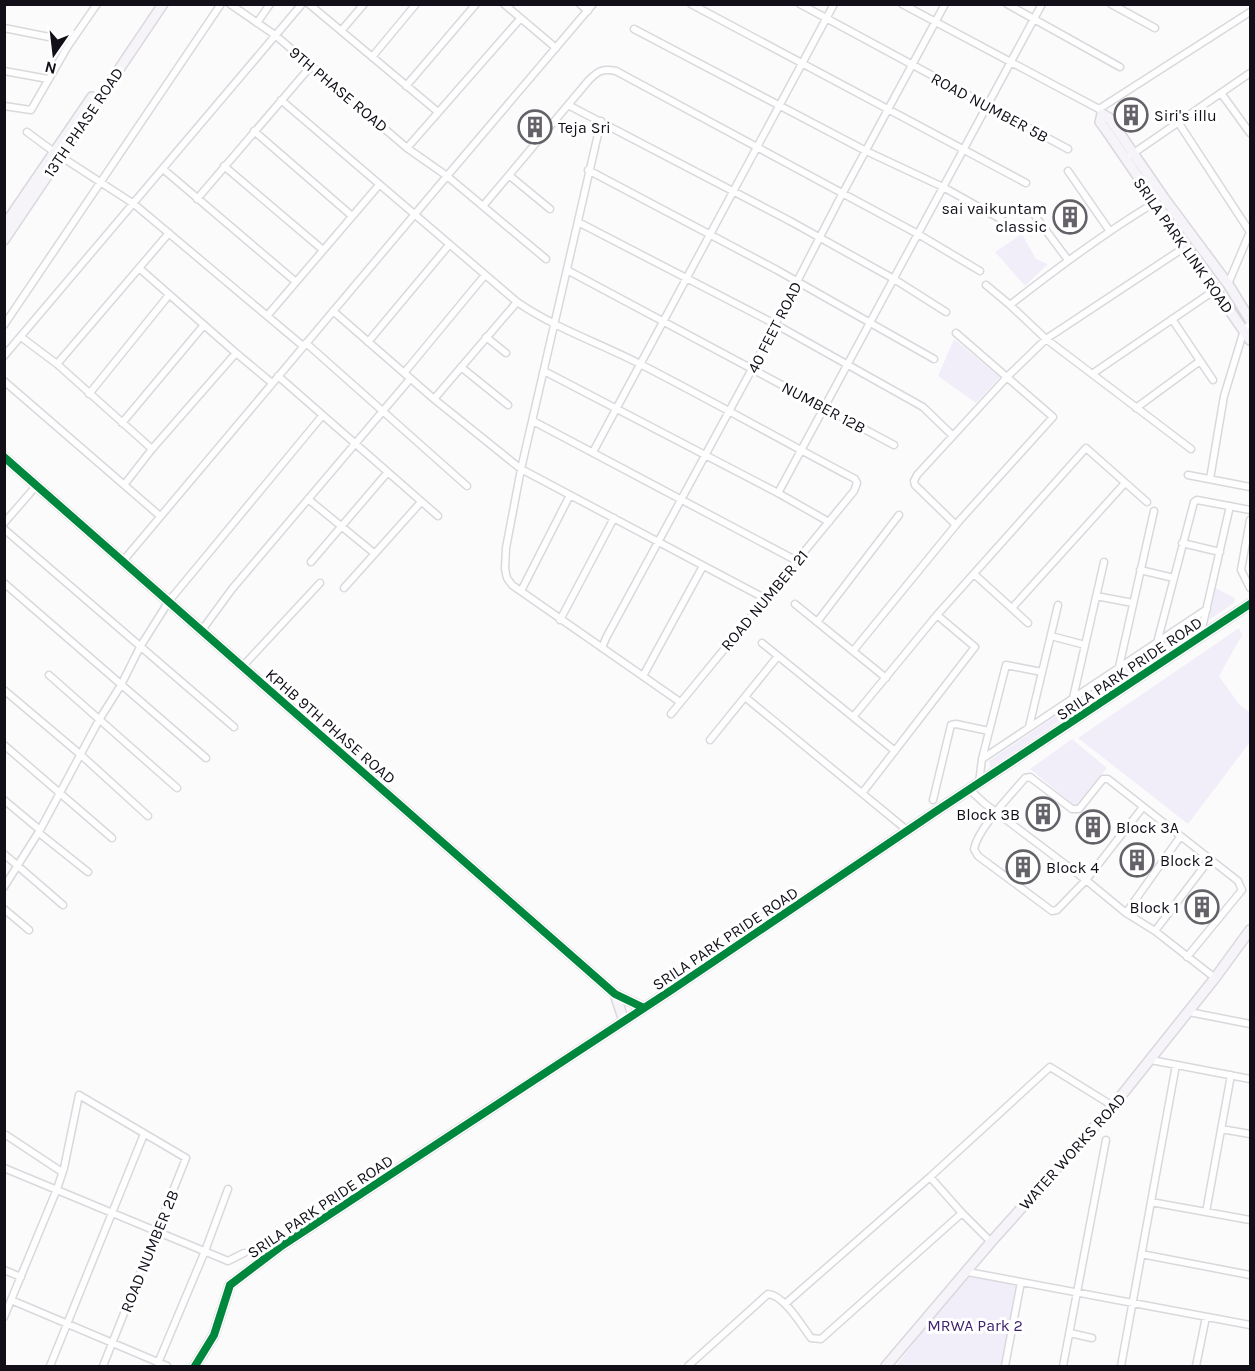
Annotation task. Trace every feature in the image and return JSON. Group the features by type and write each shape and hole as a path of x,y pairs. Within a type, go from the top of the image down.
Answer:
{"street":[{"path":"4,106 31,110 48,79 97,4"},
{"name":"13TH PHASE ROAD","path":"73,131 155,4"},
{"name":"13TH PHASE ROAD","path":"4,240 57,154 163,4"},
{"path":"4,325 103,182 221,4"},
{"name":"9TH PHASE ROAD","path":"230,4 275,35 408,148 447,176 546,259"},
{"path":"257,23 270,4"},
{"path":"4,356 302,4"},
{"path":"309,4 438,112"},
{"path":"341,31 364,4"},
{"path":"372,57 416,4"},
{"path":"406,86 476,4"},
{"path":"504,4 556,48"},
{"path":"580,4 588,11"},
{"path":"123,561 593,4"},
{"path":"691,4 1026,183"},
{"name":"ROAD NUMBER 5B","path":"800,4 1068,149"},
{"path":"593,452 834,4"},
{"path":"902,4 1101,112 1251,12"},
{"name":"40 FEET ROAD","path":"602,648 945,4"},
{"path":"1007,4 1120,67"},
{"path":"778,493 1042,4"},
{"path":"1111,4 1155,28"},
{"path":"408,148 520,19"},
{"path":"4,28 49,36"},
{"path":"634,29 866,151 943,187 1004,221"},
{"path":"197,199 311,66"},
{"path":"483,206 597,72 608,69 616,71 918,234 980,271"},
{"path":"4,71 48,79"},
{"name":"SRILA PARK LINK ROAD","path":"1125,159 1251,73"},
{"path":"1221,93 1251,133"},
{"path":"281,100 517,302 535,314 640,364 801,450"},
{"path":"568,105 820,237 946,312"},
{"name":"SRILA PARK LINK ROAD","path":"1101,112 1108,118 1228,284 1248,325"},
{"name":"SRILA PARK LINK ROAD","path":"1101,112 1100,122 1154,203 1215,290 1248,325"},
{"path":"601,121 521,469 506,548 505,569 507,578 521,591 680,702"},
{"path":"1178,122 1250,231 1228,284"},
{"path":"254,131 352,216"},
{"path":"27,132 134,204 382,411 467,486"},
{"path":"224,166 322,250"},
{"path":"163,170 296,282"},
{"path":"588,170 797,281 934,359"},
{"path":"1068,171 1109,230"},
{"path":"510,176 550,209"},
{"name":"13TH PHASE ROAD","path":"4,226 41,178"},
{"path":"267,316 379,185"},
{"path":"1010,305 1109,230 1154,203"},
{"path":"1030,209 1068,260"},
{"path":"579,222 775,324 923,407 953,436"},
{"path":"57,364 169,233"},
{"path":"368,342 449,245"},
{"path":"956,525 915,485 914,481 917,476 1006,377 1046,339 1185,247"},
{"path":"139,268 272,383"},
{"name":"NUMBER 12B","path":"567,270 894,445"},
{"path":"404,373 484,275"},
{"path":"986,285 1046,339 1191,449"},
{"path":"1092,374 1215,290"},
{"path":"89,394 169,295"},
{"path":"434,399 517,302"},
{"path":"333,310 410,379 521,469 766,599"},
{"path":"1172,319 1213,380"},
{"path":"122,423 204,325"},
{"path":"1248,325 1251,340"},
{"path":"1210,479 1224,396 1248,325"},
{"path":"853,651 956,525 1053,417 956,333"},
{"path":"21,337 57,364 152,450"},
{"path":"486,337 506,352"},
{"path":"124,485 236,353"},
{"path":"1136,408 1200,361"},
{"path":"461,367 508,405"},
{"path":"544,371 829,522"},
{"path":"278,376 438,516"},
{"path":"201,630 232,589 410,379"},
{"path":"4,381 160,516"},
{"path":"4,887 39,831 140,647 169,601 322,416"},
{"path":"533,421 797,561"},
{"path":"853,717 937,615 1086,448 1147,502"},
{"name":"ROAD NUMBER 21","path":"671,714 857,486 855,479 801,450"},
{"name":"KPHB 9TH PHASE ROAD","path":"4,457 615,994 644,1008"},
{"path":"311,562 387,473"},
{"path":"1188,475 1251,487"},
{"path":"1011,608 1125,483"},
{"path":"4,523 37,485"},
{"path":"521,591 570,495"},
{"path":"308,499 374,553"},
{"path":"1158,640 1194,501 1251,510"},
{"path":"344,588 421,502"},
{"path":"1200,637 1230,506"},
{"path":"1119,668 1154,511"},
{"path":"817,622 899,515"},
{"path":"560,620 614,518"},
{"path":"1251,520 1241,570 1251,588"},
{"path":"4,529 234,727"},
{"path":"1182,543 1220,552"},
{"path":"1073,698 1104,562"},
{"path":"643,676 703,566"},
{"path":"1140,570 1173,578"},
{"path":"974,574 1028,623"},
{"path":"4,583 206,758"},
{"path":"243,666 320,583"},
{"path":"1096,596 1132,603"},
{"path":"795,604 886,678"},
{"name":"SRILA PARK PRIDE ROAD","path":"195,1366 214,1335 230,1285 280,1247 1251,604"},
{"path":"1029,728 1058,605"},
{"path":"982,759 1207,609"},
{"path":"863,792 975,647 937,615"},
{"path":"1051,636 1085,645"},
{"path":"762,643 895,751"},
{"path":"710,740 778,656"},
{"path":"979,783 982,759 1006,665 1042,672"},
{"path":"49,675 177,788"},
{"path":"4,690 148,816"},
{"path":"745,697 908,831"},
{"path":"933,800 951,725 989,731"},
{"path":"4,745 112,838"},
{"path":"1143,807 1086,880 1057,910 1052,911 978,856 974,849 975,843 997,811 1027,777 1072,809 1079,809 1105,779 1143,807 1209,860 1238,881 1242,890 1187,957"},
{"path":"969,789 1126,913 1215,978"},
{"path":"4,800 88,872"},
{"path":"1126,913 1180,837"},
{"path":"4,854 63,905"},
{"path":"1155,932 1209,860"},
{"path":"4,909 28,930"},
{"name":"WATER WORKS ROAD","path":"886,1366 968,1272 991,1242 1113,1106 1189,1012 1251,930"},
{"path":"615,994 624,1021"},
{"path":"1189,1012 1251,1024"},
{"path":"1151,1060 1251,1079"},
{"path":"1121,1366 1176,1065"},
{"path":"785,1304 930,1177 1050,1067 1113,1106"},
{"path":"1206,1212 1232,1075"},
{"path":"4,1317 57,1189 79,1095 144,1134 50,1366"},
{"path":"1221,1129 1251,1134"},
{"name":"ROAD NUMBER 2B","path":"103,1366 186,1158 144,1134"},
{"path":"5,1136 62,1172"},
{"path":"1064,1366 1106,1140"},
{"path":"4,1168 228,1260 244,1253"},
{"path":"930,1177 991,1242"},
{"path":"158,1363 205,1251 228,1188"},
{"path":"1151,1202 1251,1221"},
{"path":"688,1366 768,1294 774,1294 785,1304 811,1338 821,1339 962,1213"},
{"path":"1142,1254 1251,1275"},
{"path":"4,1270 21,1277"},
{"path":"968,1272 1251,1325"},
{"path":"1005,1366 1021,1282"},
{"path":"11,1300 167,1366"},
{"path":"1196,1366 1206,1317"},
{"path":"1070,1333 1092,1338"},
{"path":"147,1366 150,1359"}],"green space":[{"path":"1022,234 1036,259 1048,264 1025,286 995,252"},
{"path":"954,339 1000,377 976,403 938,376"},
{"path":"1215,588 1235,598 1234,603 1209,620"},
{"path":"1195,622 1194,630 990,768 989,761"},
{"path":"1239,628 1242,635 1219,676 1239,704 1250,713 1250,742 1188,824 1078,738"},
{"path":"1072,739 1107,768 1075,806 1030,769"},
{"name":"MRWA Park 2","path":"966,1274 1021,1287 1005,1366 896,1366"}],"cycle path":[{"path":"4,457 615,994 644,1008"},
{"path":"195,1366 214,1335 230,1285 280,1247 673,989 935,812 1250,604"}],"place":[{"name":"Siri's illu","path":"1131,115"},
{"name":"Teja Sri","path":"535,127"},
{"name":"sai vaikuntam classic","path":"1070,217"},
{"name":"Block 3B","path":"1043,814"},
{"name":"Block 3A","path":"1093,827"},
{"name":"Block 2","path":"1137,860"},
{"name":"Block 4","path":"1023,867"},
{"name":"Block 1","path":"1202,907"}]}
